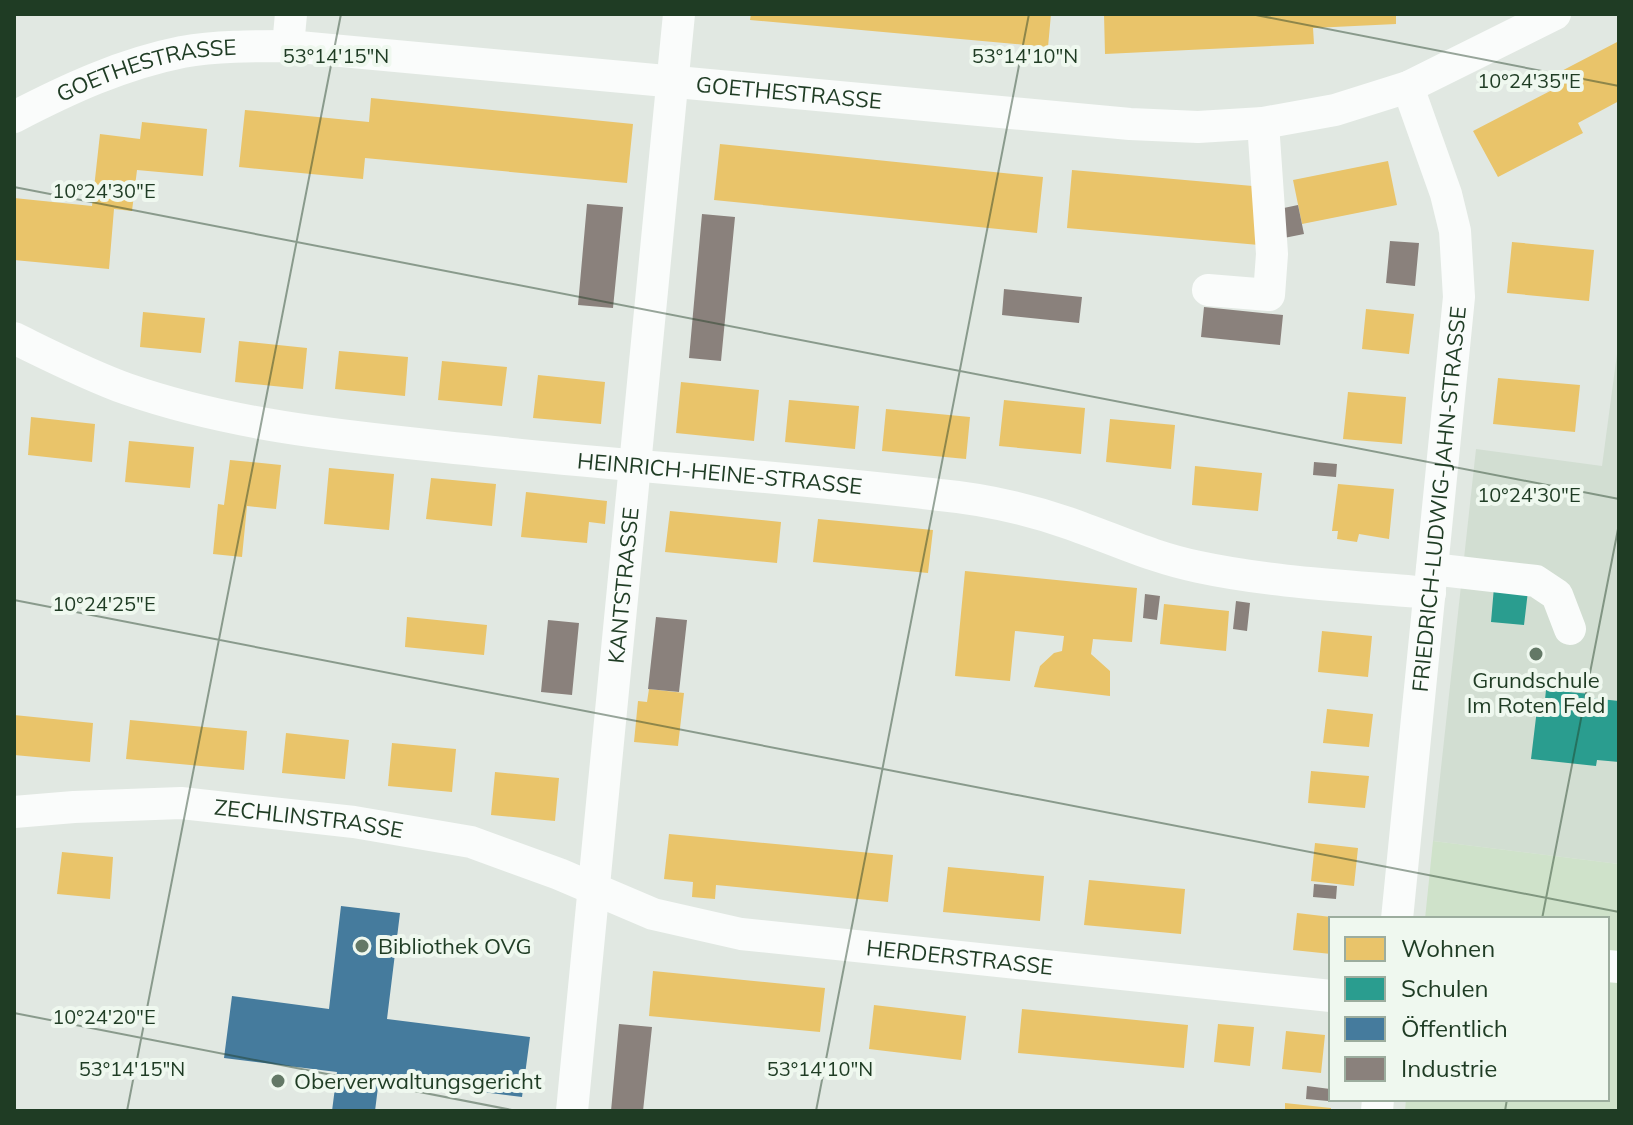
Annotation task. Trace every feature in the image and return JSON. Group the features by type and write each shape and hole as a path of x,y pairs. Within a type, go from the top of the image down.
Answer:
{"street":[{"name":"KANTSTRASSE","path":"572,1111 679,14"},
{"name":"GOETHESTRASSE","path":"14,117 68,89 124,67 289,30 672,80 1130,124 1198,127 1263,123 1335,110 1408,87 1547,16"},
{"name":"FRIEDRICH-LUDWIG-JAHN-STRASSE","path":"1397,917 1459,297 1459,259 1446,194 1408,87"},
{"path":"1208,290 1269,295 1272,254 1263,123"},
{"name":"HEINRICH-HEINE-STRASSE","path":"14,338 67,365 127,389 251,422 311,433 943,495 1009,506 1067,522 1146,553 1198,567 1257,577 1536,581 1557,595 1570,629"},
{"name":"ZECHLINSTRASSE","path":"14,812 181,803 354,822 471,842 594,889"},
{"name":"HERDERSTRASSE","path":"594,889 653,914 741,934 1329,996"}],"shaded area":[{"name":"Grundschule Im Roten Feld","path":"1619,339 1619,864 1433,841 1476,449 1602,466"}],"green space":[{"path":"1433,841 1619,864 1619,1111 1405,1111 1406,1101 1609,1101 1609,917 1425,917"}],"building: Wohnen":[{"path":"751,14 1051,14 1048,47 750,20"},
{"path":"1104,14 1396,14 1396,24 1313,28 1314,44 1105,54"},
{"path":"1619,41 1619,101 1578,123 1583,133 1498,177 1473,131 1556,88 1550,77"},
{"path":"371,98 633,124 627,183 365,158 363,179 239,167 245,110 369,122"},
{"path":"142,122 207,129 203,176 137,170 132,211 114,209 109,269 14,260 14,198 92,206 100,134 140,139"},
{"path":"720,144 1043,177 1037,233 714,200"},
{"path":"1388,161 1397,205 1302,224 1293,180"},
{"path":"1072,170 1264,187 1259,245 1067,228"},
{"path":"1512,242 1594,250 1589,301 1507,293"},
{"path":"1366,309 1414,314 1409,354 1362,349"},
{"path":"143,312 205,318 201,353 140,347"},
{"path":"239,341 307,348 303,389 235,382"},
{"path":"339,351 408,357 405,396 335,389"},
{"path":"442,361 507,367 502,406 438,400"},
{"path":"538,375 605,382 601,424 533,418"},
{"path":"1498,378 1580,385 1575,432 1493,424"},
{"path":"681,382 759,390 754,441 676,433"},
{"path":"1348,392 1406,397 1402,444 1343,439"},
{"path":"789,400 859,406 855,449 785,442"},
{"path":"1004,400 1085,408 1081,454 999,446"},
{"path":"886,409 970,417 966,459 882,451"},
{"path":"31,417 95,424 92,462 28,455"},
{"path":"1110,419 1175,425 1171,469 1106,462"},
{"path":"129,441 194,447 190,488 125,482"},
{"path":"230,460 281,465 276,509 247,506 242,557 213,554 218,504 224,505"},
{"path":"1195,466 1262,473 1258,511 1192,505"},
{"path":"329,468 394,474 389,530 324,524"},
{"path":"431,478 496,484 492,526 426,519"},
{"path":"1338,484 1394,489 1389,539 1359,534 1357,542 1337,539 1338,531 1332,531"},
{"path":"526,492 607,501 605,524 589,522 587,543 521,537"},
{"path":"670,511 781,522 777,563 665,552"},
{"path":"818,519 933,530 928,573 813,562"},
{"path":"965,571 1137,588 1132,642 1093,639 1091,654 1110,671 1110,696 1034,687 1040,666 1054,653 1062,651 1064,636 1015,631 1010,681 955,676"},
{"path":"1164,604 1229,611 1226,651 1160,644"},
{"path":"407,617 487,625 484,655 405,647"},
{"path":"1322,631 1372,636 1368,677 1318,672"},
{"path":"649,689 684,693 678,746 634,742 638,701 647,702"},
{"path":"1327,709 1373,714 1369,747 1323,743"},
{"path":"14,715 93,723 90,762 14,755"},
{"path":"130,720 247,731 244,770 126,759"},
{"path":"286,733 349,740 345,779 282,773"},
{"path":"392,743 456,749 452,792 388,786"},
{"path":"1311,771 1369,776 1365,808 1308,803"},
{"path":"495,772 559,778 555,821 491,815"},
{"path":"669,834 893,855 888,902 716,885 715,899 692,897 693,882 664,879"},
{"path":"1315,843 1358,848 1354,886 1311,881"},
{"path":"62,852 113,857 110,899 57,894"},
{"path":"948,867 1044,876 1040,921 943,912"},
{"path":"1089,880 1185,889 1181,934 1084,925"},
{"path":"1297,913 1331,917 1329,954 1293,950"},
{"path":"653,971 825,988 820,1032 649,1016"},
{"path":"874,1005 966,1016 961,1060 869,1049"},
{"path":"1022,1009 1188,1025 1184,1068 1018,1053"},
{"path":"1218,1024 1254,1027 1250,1066 1214,1062"},
{"path":"1286,1031 1325,1035 1321,1073 1282,1069"},
{"path":"1285,1103 1331,1108 1331,1111 1285,1111"}],"building: Schulen":[{"path":"1494,587 1528,591 1524,625 1491,622"},
{"path":"1546,690 1591,694 1591,698 1619,701 1619,762 1597,760 1596,766 1531,759 1537,709 1544,709"}],"building: Öffentlich":[{"path":"341,906 400,913 387,1019 530,1037 522,1097 379,1079 375,1111 332,1111 337,1072 224,1058 232,996 329,1009"}],"building: Industrie":[{"path":"587,204 623,207 613,308 578,305"},
{"path":"1298,205 1304,234 1284,238 1279,209"},
{"path":"702,214 735,217 721,361 689,358"},
{"path":"1390,241 1419,243 1415,286 1386,283"},
{"path":"1004,289 1082,297 1079,323 1002,315"},
{"path":"1204,307 1283,315 1280,345 1201,337"},
{"path":"1314,462 1337,464 1336,477 1313,475"},
{"path":"1145,594 1160,596 1157,620 1143,618"},
{"path":"1236,601 1250,603 1247,631 1233,629"},
{"path":"656,617 687,620 679,692 648,689"},
{"path":"548,620 579,623 572,695 541,692"},
{"path":"1314,884 1337,886 1336,899 1313,897"},
{"path":"619,1024 652,1027 643,1111 611,1111"},
{"path":"1307,1086 1329,1089 1328,1101 1306,1099"}],"place":[{"name":"Grundschule Im Roten Feld","path":"1536,654"},
{"name":"Bibliothek OVG","path":"362,946"},
{"name":"Oberverwaltungsgericht","path":"278,1081"}]}
